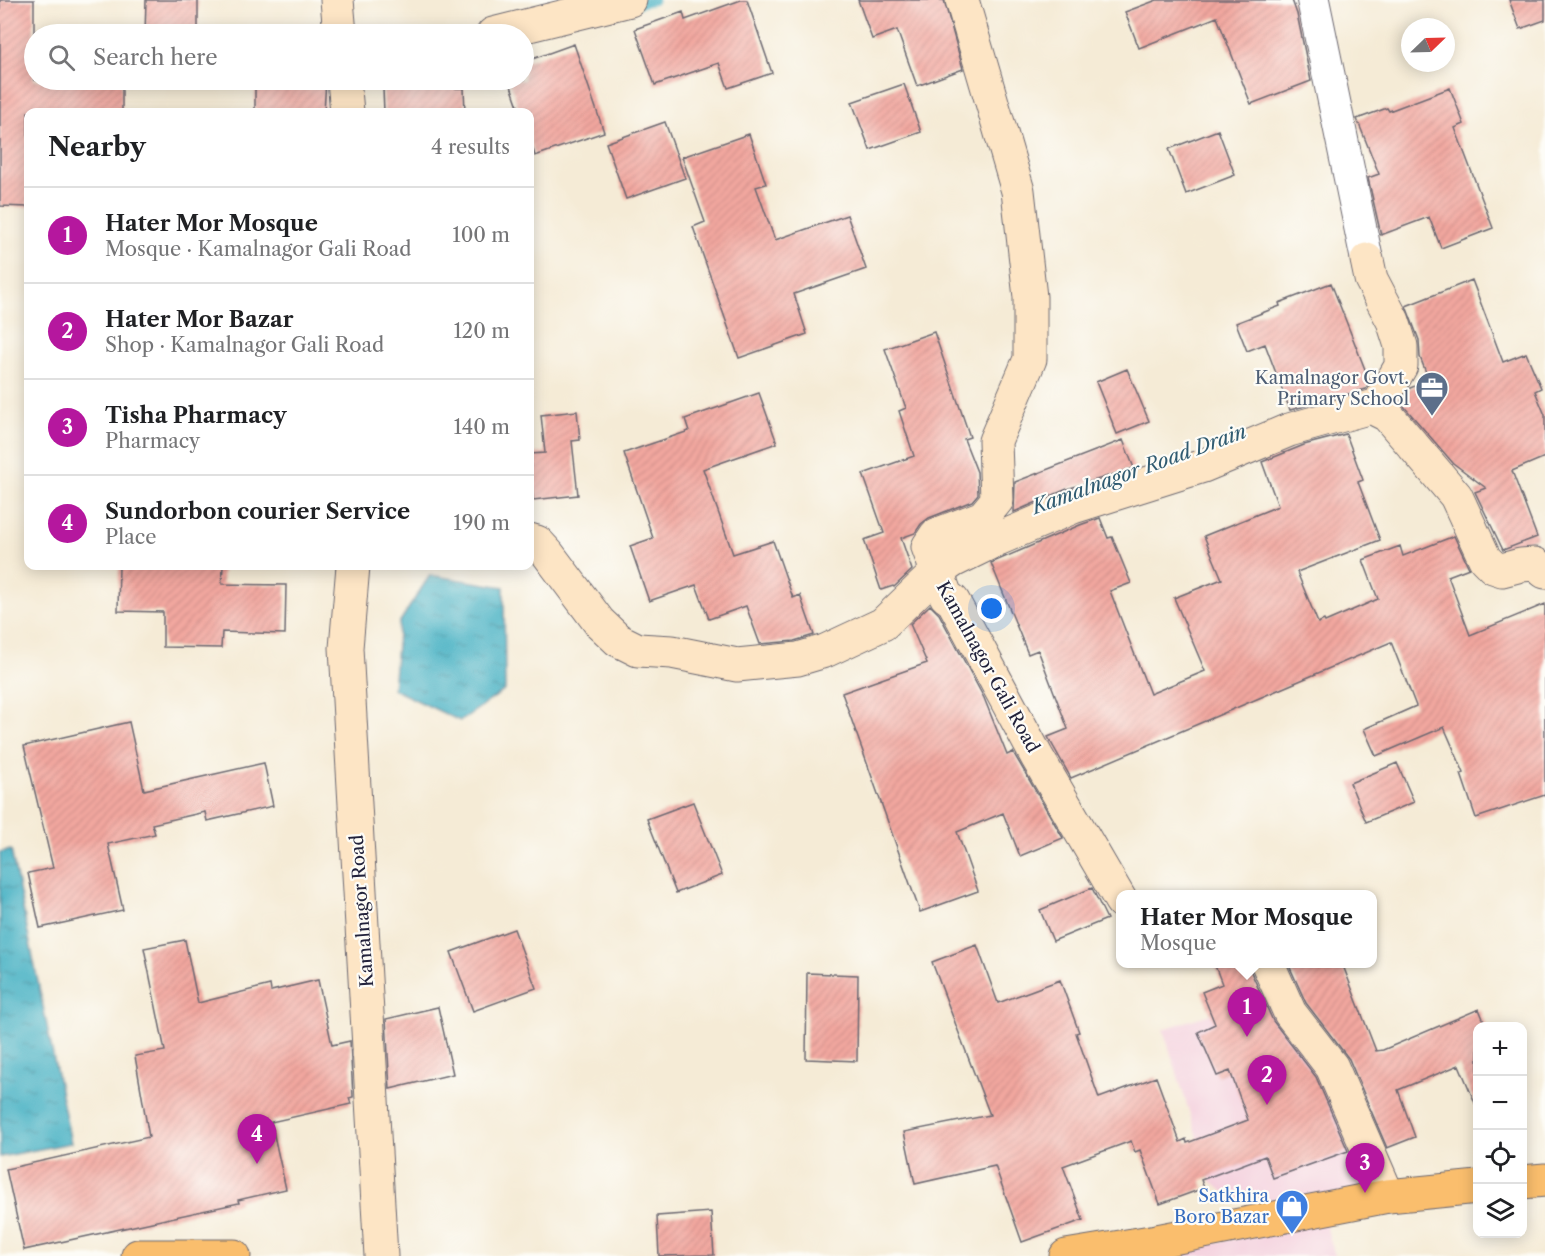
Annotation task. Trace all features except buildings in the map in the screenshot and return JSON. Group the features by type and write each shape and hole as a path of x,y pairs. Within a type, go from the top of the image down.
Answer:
{"highway":[{"path":"1527,1182 1545,1180"},
{"path":"1066,1256 1159,1249 1388,1196 1473,1188"},
{"path":"138,1256 234,1256"}],"street":[{"path":"337,0 339,24"},
{"path":"533,24 630,0"},
{"name":"Kamalnagor Gali Road","path":"962,0 1018,191 1030,297 1030,359 995,441 997,500 983,518 936,535 928,547 946,596 953,602 1037,757 1116,892"},
{"path":"1313,0 1371,279 1393,321 1401,346 1401,366 1376,409"},
{"path":"534,541 548,554 599,622 618,640 638,650 672,652 737,665 798,659 855,638 883,624 937,572 970,552 1073,507 1203,466 1289,430 1371,407 1388,416 1456,496 1485,559 1493,567 1502,570 1535,564 1545,572"},
{"name":"Kamalnagor Road","path":"353,570 346,648 381,1256"},
{"path":"1270,968 1290,1013 1332,1067 1388,1196"}],"shaded area":[{"path":"1280,992 1386,1185 1357,1200 1235,1201 1211,1181 1163,1029"},
{"name":"Satkhira Boro Bazar","path":"1325,1222 1335,1256 1172,1256 1185,1248"}],"water":[{"path":"430,575 504,587 505,690 460,721 393,689 399,623"},
{"path":"11,850 71,1143 0,1157 0,852"}],"waterway":[{"path":"636,4 654,0"}],"place":[{"name":"Kamalnagor Govt. Primary School","path":"1432,417"},
{"name":"Hater Mor Mosque","path":"1247,1037"},
{"name":"Hater Mor Bazar","path":"1267,1105"},
{"name":"Sundorbon courier Service","path":"257,1164"},
{"name":"Tisha Pharmacy","path":"1365,1193"},
{"name":"Satkhira Boro Bazar","path":"1292,1235"}],"water label":[{"name":"Kamalnagor Road Drain","path":"1139,469"}]}
